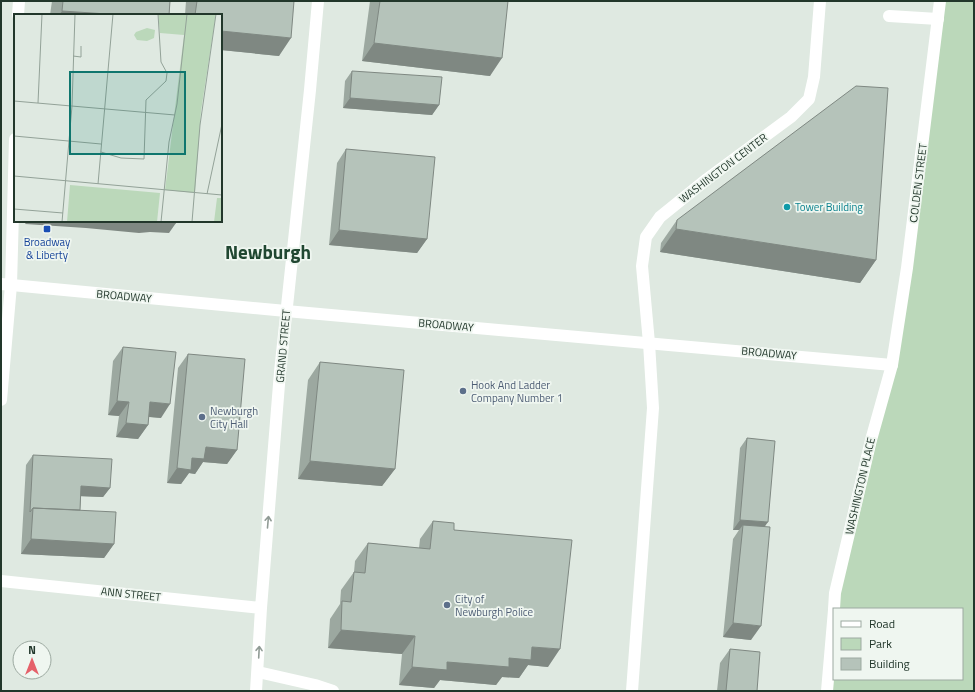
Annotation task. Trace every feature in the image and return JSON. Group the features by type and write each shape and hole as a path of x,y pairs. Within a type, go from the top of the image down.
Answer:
{"street":[{"path":"18,14 19,1"},
{"name":"GRAND STREET","path":"256,691 261,608 286,311 318,1"},
{"name":"WASHINGTON CENTER","path":"632,691 653,408 642,266 646,237 660,217 707,179 791,117 809,99 814,77 820,1"},
{"name":"СOLDEN STREET","path":"892,364 907,268 940,1"},
{"path":"888,16 938,19"},
{"path":"1,400 14,155"},
{"name":"BROADWAY","path":"6,285 892,364"},
{"name":"WASHINGTON PLACE","path":"834,608 836,593 871,440 892,364"},
{"name":"ANN STREET","path":"1,581 261,608"},
{"name":"WASHINGTON PLACE","path":"827,691 833,622"},
{"path":"258,672 314,684 333,691"}],"green space":[{"path":"940,1 974,1 974,691 827,691 833,680 963,680 963,608 834,608 892,365"}],"building":[{"path":"63,1 170,1 169,14 107,14 62,11"},
{"path":"197,1 294,1 291,38 222,31 222,14 195,14"},
{"path":"380,1 508,1 502,58 374,43"},
{"path":"352,71 442,77 439,105 350,98"},
{"name":"Tower Building","path":"856,86 888,88 876,260 676,229 677,220"},
{"path":"346,149 435,157 427,239 339,230"},
{"path":"123,347 176,352 170,404 150,402 148,425 126,423 129,402 117,401"},
{"name":"Newburgh City Hall","path":"188,354 245,359 237,450 206,447 204,459 192,458 191,470 177,468"},
{"path":"320,362 404,370 395,469 310,461"},
{"path":"747,438 775,441 768,522 740,520"},
{"path":"33,455 112,459 110,488 81,486 80,510 33,508 30,512"},
{"path":"33,508 116,512 114,544 31,539"},
{"name":"City of Newburgh Police","path":"433,521 454,523 454,530 572,540 560,649 532,647 531,660 509,658 509,667 447,662 447,670 412,667 415,636 341,630 342,601 351,602 354,572 365,573 368,543 430,549"},
{"path":"743,525 770,527 761,626 733,623"},
{"path":"730,649 760,652 757,691 726,691"}],"place":[{"name":"Tower Building","path":"787,207"},
{"name":"Broadway & Liberty","path":"47,229"},
{"name":"Hook And Ladder Company Number 1","path":"463,391"},
{"name":"Newburgh City Hall","path":"202,417"},
{"name":"City of Newburgh Police","path":"447,605"}],"district":[{"name":"Newburgh","path":"268,252"}]}
